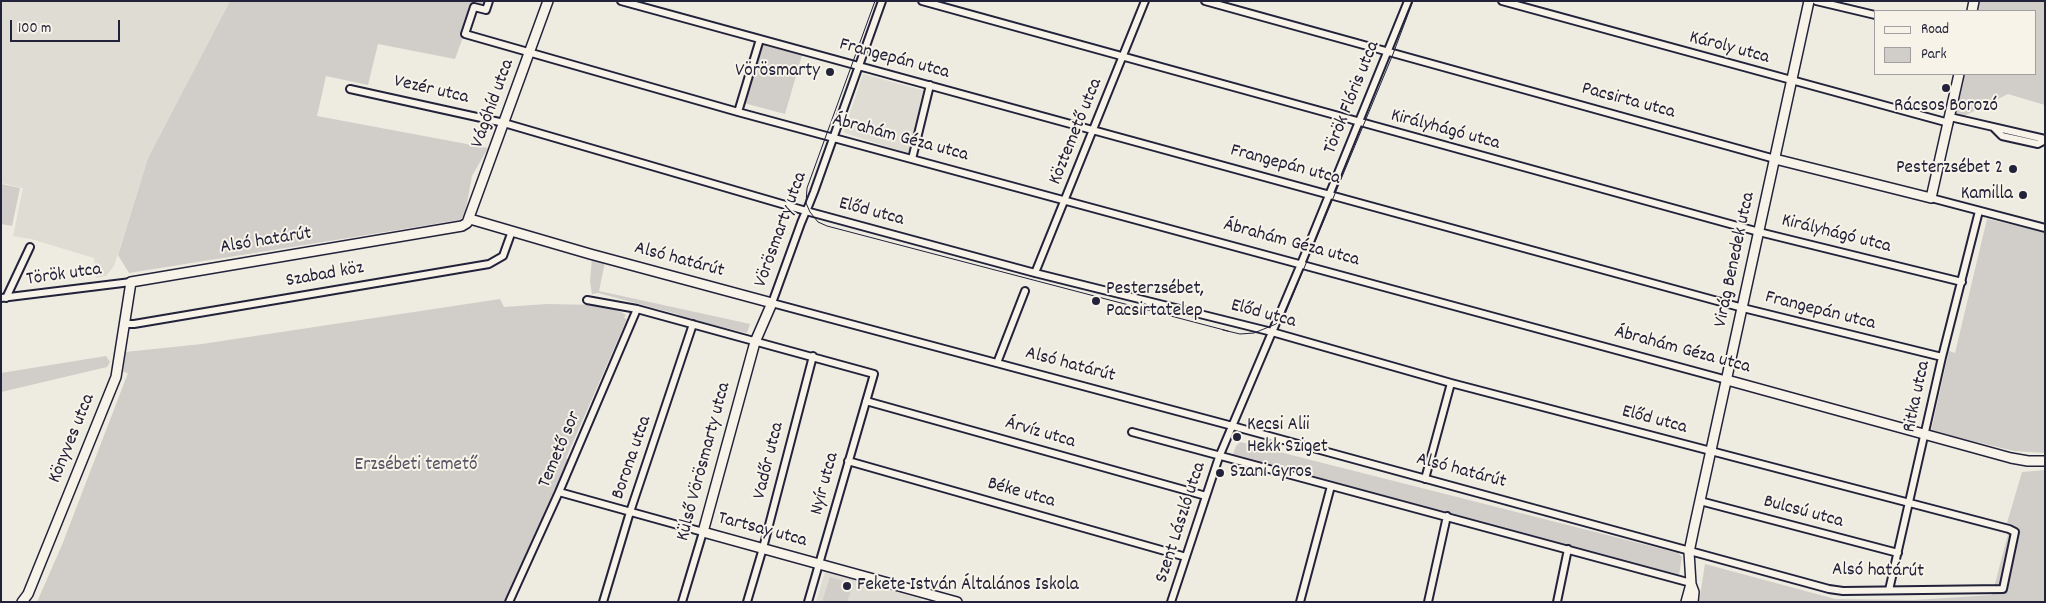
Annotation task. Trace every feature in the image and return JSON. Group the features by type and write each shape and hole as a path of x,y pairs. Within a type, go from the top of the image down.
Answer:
{"street":[{"name":"Ábrahám Géza utca","path":"489,1 486,10 474,6 465,34 738,112 2011,458 2045,461"},
{"name":"Vágóhíd utca","path":"470,219 548,1"},
{"name":"Frangepán utca","path":"621,1 1743,308 1942,357"},
{"path":"859,66 882,1"},
{"name":"Királyhágó utca","path":"922,1 1759,232 1962,282"},
{"name":"Köztemető utca","path":"1035,273 1145,1"},
{"name":"Pacsirta utca","path":"1205,1 1775,159 2045,228"},
{"name":"Török Flóris utca","path":"1220,455 1302,264 1408,1"},
{"name":"Károly utca","path":"1502,1 1792,82 1949,120 1993,127 2045,140"},
{"name":"Virág Benedek utca","path":"1693,602 1694,592 1691,583 1689,552 1809,1"},
{"path":"1816,1 1874,15"},
{"path":"738,112 760,39"},
{"name":"Vörösmarty utca","path":"759,332 772,303 859,66"},
{"path":"1931,198 1959,75"},
{"path":"912,159 930,85"},
{"name":"Vezér utca","path":"350,89 504,123"},
{"name":"Előd utca","path":"504,123 806,211 1035,273 1272,332 1452,382 2016,532 2003,589"},
{"name":"Ritka utca","path":"1889,590 1942,357 1979,211"},
{"name":"Alsó határút","path":"131,282 462,226 470,219 772,303 1233,426 1836,591 2003,589"},
{"name":"Szabad köz","path":"124,324 134,324 489,264 503,256 512,231"},
{"path":"4,298 30,247"},
{"name":"Török utca","path":"4,298 131,282"},
{"name":"Könyves utca","path":"22,602 28,594 116,377 131,282"},
{"path":"996,363 1025,291"},
{"path":"587,300 637,309 813,356"},
{"name":"Temető sor","path":"509,602 559,492 637,309"},
{"name":"Borona utca","path":"603,602 630,512 693,324"},
{"name":"Külső Vörösmarty utca","path":"682,602 759,332"},
{"name":"Nyír utca","path":"808,602 874,374 813,356"},
{"name":"Vadőr utca","path":"747,602 813,356"},
{"path":"1425,479 1452,382"},
{"name":"Árvíz utca","path":"866,401 1206,496"},
{"path":"1132,432 1691,583 1686,602"},
{"name":"Szent László utca","path":"1171,602 1220,455"},
{"name":"Béke utca","path":"848,461 1186,557"},
{"path":"1300,602 1331,486"},
{"name":"Tartsay utca","path":"559,492 957,602"},
{"name":"Bulcsú utca","path":"1700,501 1898,553"},
{"path":"1428,602 1447,516"},
{"path":"1557,602 1568,549"}],"shaded area":[{"path":"1,1 230,1 148,158 114,266 106,276 96,278 94,258 31,239 13,236 23,188 1,183"},
{"path":"863,74 925,91 910,154 845,133 844,131"},
{"name":"Fekete István Általános Iskola","path":"825,572 921,599 921,602 816,602"}],"green space":[{"path":"230,1 489,1 486,10 474,7 455,59 378,44 368,85 326,76 317,116 488,148 472,176 465,214 460,220 129,273 118,255 148,158"},
{"path":"1975,1 2045,1 2045,105 2008,94 1958,119 1950,117 1959,75 2036,75 2036,10 1973,10"},
{"path":"760,44 802,55 785,114 744,103"},
{"path":"1,184 20,188 12,226 1,224"},
{"path":"1987,219 2045,232 2045,453 2014,451 1931,431 1949,351 1955,353"},
{"path":"592,258 605,262 599,291 750,324 747,333 683,318 677,314 598,293 592,294 590,282"},
{"name":"Erzsébeti temető","path":"500,299 504,307 547,304 597,305 621,312 626,315 624,318 627,319 566,458 571,461 514,588 511,587 504,602 37,602 62,545 128,373 123,372 125,352 202,344"},
{"path":"106,356 110,362 107,367 1,392 1,373"},
{"path":"1240,442 1678,553 1682,557 1679,575 1234,459 1233,454"},
{"path":"2045,470 2045,602 1699,602 1705,564 1835,599 1914,600 1992,595 2008,534 2019,529 2007,523 2022,472"},
{"path":"830,577 853,584 847,602 822,602"}],"tram line":[{"path":"875,1 807,188 806,203 818,222 827,226 1228,331"},
{"path":"1223,330 1240,334 1254,333 1276,324 1285,314 1393,54 1413,1"}],"place":[{"name":"Vörösmarty","path":"830,72"},
{"name":"Rácsos Borozó","path":"1946,88"},
{"name":"Pesterzsébet 2","path":"2013,169"},
{"name":"Kamilla","path":"2023,195"},
{"name":"Pesterzsébet, Pacsirtatelep","path":"1096,301"},
{"name":"Kecsi Alii Hekk Sziget","path":"1237,437"},
{"name":"Szani Gyros","path":"1220,473"},
{"name":"Fekete István Általános Iskola","path":"847,586"}]}
